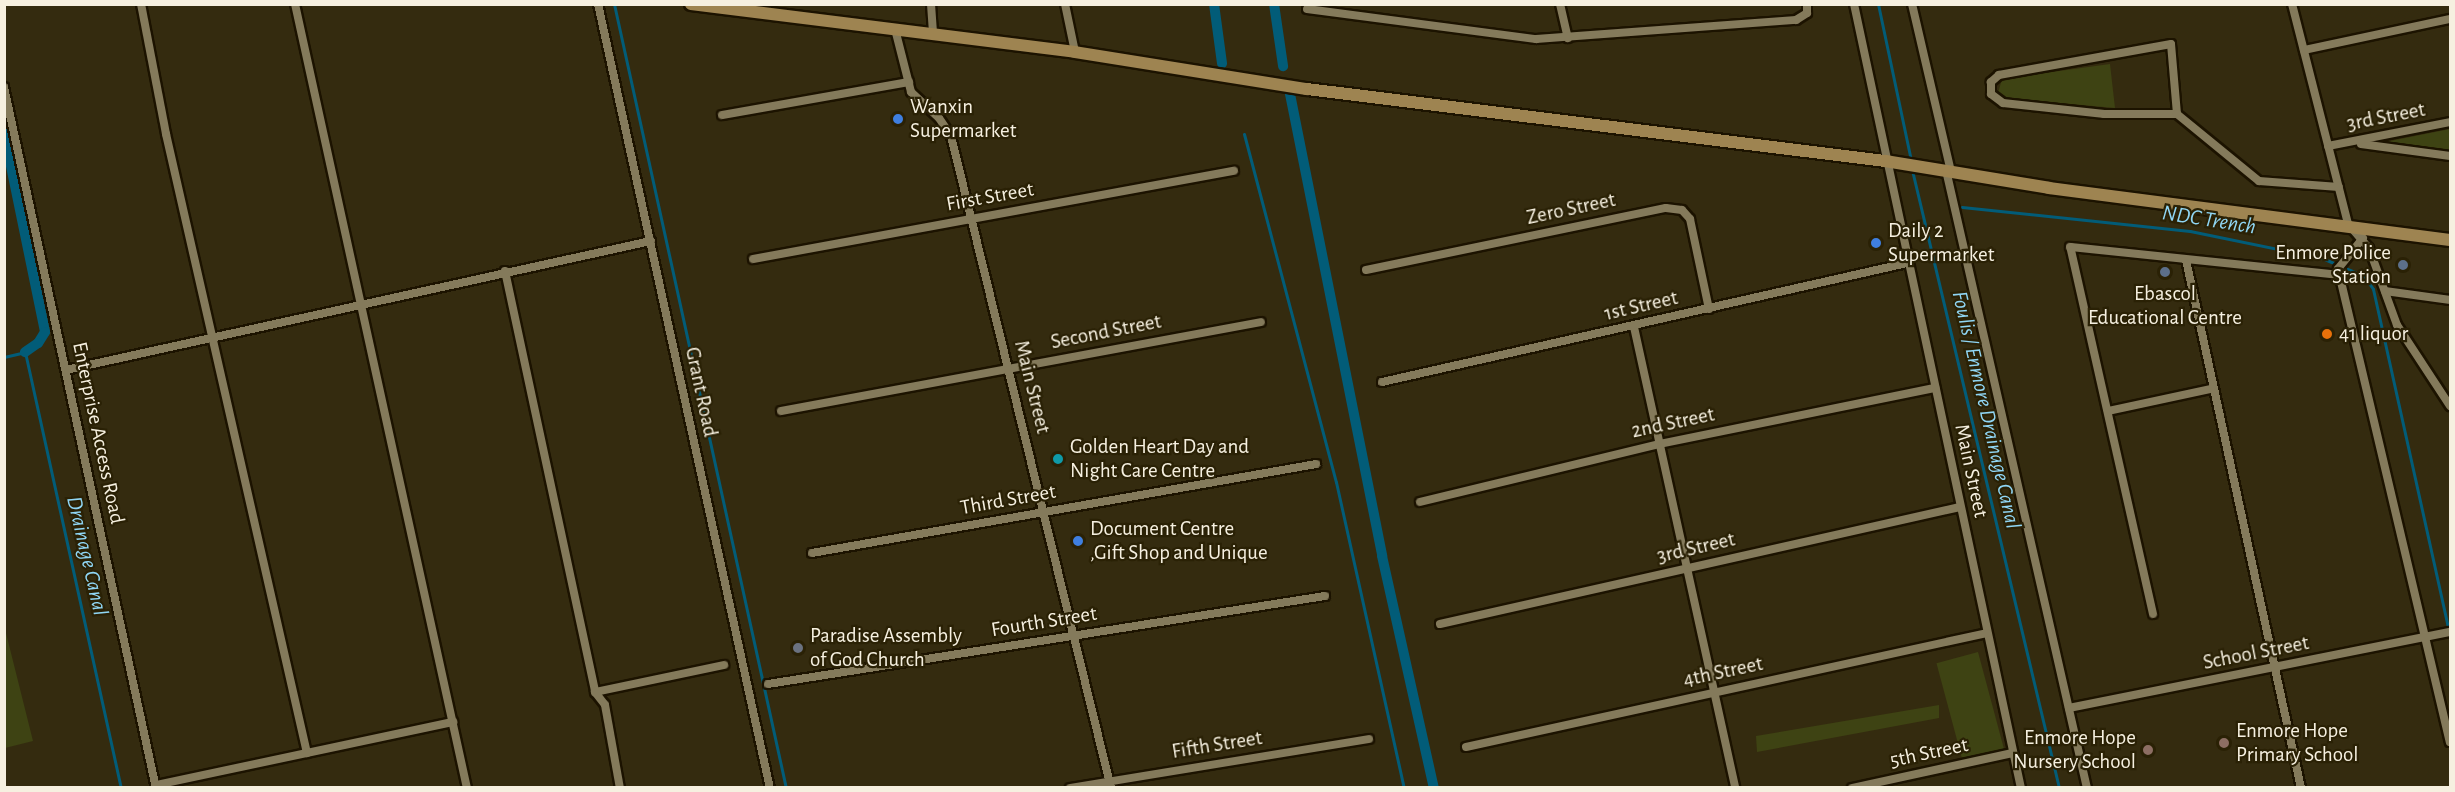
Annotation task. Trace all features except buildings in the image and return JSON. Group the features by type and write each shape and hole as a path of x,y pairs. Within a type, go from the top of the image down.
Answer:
{"main road":[{"path":"691,4 730,7 1075,52 1288,86 1885,161 2049,188 2348,224 2451,240"}],"street":[{"path":"141,4 166,134 307,753"},
{"path":"295,4 364,306 466,788"},
{"name":"Grant Road","path":"598,4 770,788"},
{"path":"1065,4 1075,52"},
{"path":"1560,4 1568,38"},
{"path":"1307,9 1536,39 1796,20 1807,12 1806,4"},
{"name":"Main Street","path":"1854,4 1885,161 2021,788"},
{"path":"1912,4 2087,788"},
{"path":"2292,4 2348,224 2363,238 2397,325 2451,406"},
{"path":"927,33 932,20 931,5"},
{"path":"2304,50 2451,19"},
{"path":"722,115 909,82 895,29"},
{"path":"2177,114 2171,44 1999,75 1991,82 1991,94 2003,103 2104,114 2177,114 2259,181 2339,187"},
{"name":"Main Street","path":"909,82 911,92 939,118 951,136 1076,635 1110,784"},
{"name":"Enterprise Access Road","path":"4,87 156,786"},
{"name":"3rd Street","path":"2328,146 2354,143 2451,122"},
{"path":"2354,143 2451,156"},
{"name":"First Street","path":"753,259 1234,171"},
{"name":"Zero Street","path":"1366,270 1666,208 1682,210 1690,219 1709,309"},
{"path":"2363,238 2348,254 2339,272 2451,742"},
{"path":"66,370 364,306 505,271 651,241"},
{"path":"2153,614 2070,247 2186,260 2339,272"},
{"path":"2186,260 2211,389 2301,788"},
{"name":"1st Street","path":"1382,382 1634,327 1907,263"},
{"path":"505,271 595,692 604,705 620,788"},
{"path":"2385,291 2451,300"},
{"name":"Second Street","path":"781,411 1261,322"},
{"path":"1634,327 1735,788"},
{"name":"2nd Street","path":"1420,502 1659,444 1935,388"},
{"path":"2108,411 2211,389"},
{"name":"Third Street","path":"812,553 1316,464"},
{"name":"3rd Street","path":"1440,624 1960,507"},
{"name":"Fourth Street","path":"768,684 1325,596"},
{"name":"School Street","path":"2069,708 2451,632"},
{"name":"4th Street","path":"1466,747 1987,633"},
{"path":"595,692 724,665"},
{"path":"156,786 453,722"},
{"name":"Fifth Street","path":"1070,788 1110,784 1369,739"},
{"name":"5th Street","path":"1852,788 2013,753"}],"green space":[{"path":"2110,64 2115,108 2003,98 1998,93 2002,79"},
{"path":"2450,129 2450,151 2385,142"},
{"path":"4,625 33,741 5,748 4,748"},
{"path":"1978,652 2004,750 1963,761 1936,663"},
{"path":"1939,705 1939,718 1757,752 1756,736"}],"waterway":[{"path":"614,4 786,788"},
{"path":"1214,4 1222,63"},
{"path":"1274,4 1283,66"},
{"name":"Foulis / Enmore Drainage Canal","path":"1878,4 1911,161"},
{"path":"1290,94 1382,556 1434,788"},
{"path":"4,132 45,332 38,343 25,352"},
{"path":"1244,134 1336,482 1404,788"},
{"name":"Foulis / Enmore Drainage Canal","path":"1912,170 2059,788"},
{"name":"NDC Trench","path":"1962,207 2190,231 2322,258 2364,276 2373,289 2449,631"},
{"name":"Drainage Canal","path":"4,357 25,352 121,788"}],"place":[{"name":"Wanxin Supermarket","path":"898,119"},
{"name":"Daily 2 Supermarket","path":"1876,243"},
{"name":"Enmore Police Station","path":"2403,265"},
{"name":"Ebascol Educational Centre","path":"2165,272"},
{"name":"41 liquor","path":"2327,334"},
{"name":"Golden Heart Day and Night Care Centre","path":"1058,459"},
{"name":"Document Centre ,Gift Shop and Unique","path":"1078,541"},
{"name":"Paradise Assembly of God Church","path":"798,648"},
{"name":"Enmore Hope Primary School","path":"2224,743"},
{"name":"Enmore Hope Nursery School","path":"2148,750"}]}
